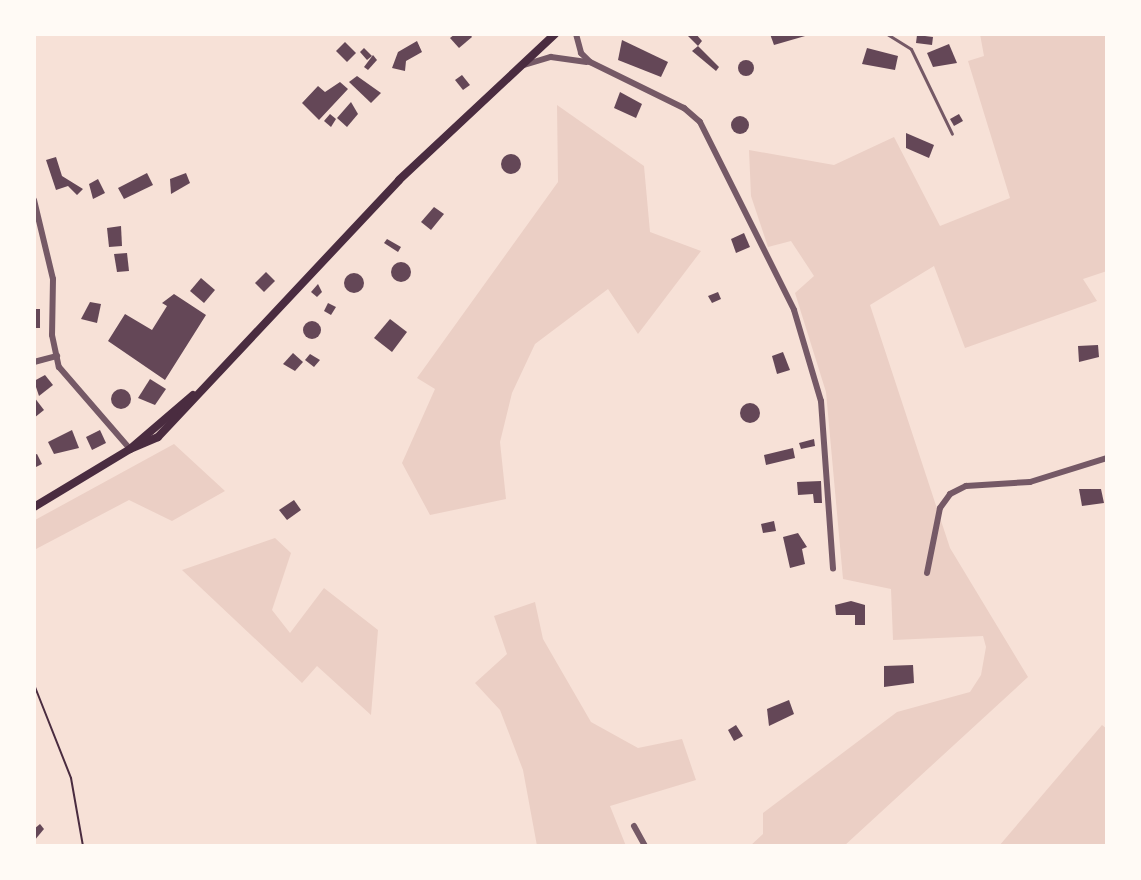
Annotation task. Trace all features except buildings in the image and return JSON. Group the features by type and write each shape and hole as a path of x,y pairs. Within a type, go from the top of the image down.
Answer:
{"main road":[{"path":"34,507 130,449 193,395 399,180 555,34"}],"street":[{"path":"576,34 581,53 590,62"},
{"path":"521,66 551,57 590,62 684,108 700,122 794,310 821,401 833,569"},
{"path":"34,200 53,279 57,356 72,385 130,449"},
{"path":"34,362 57,356"},
{"path":"927,573 940,508 950,494 966,486 1030,482 1107,458"},
{"path":"634,826 645,846"}],"lane":[{"path":"887,34 911,49 952,134"}],"path":[{"path":"35,687 71,778 83,846"}],"shaded area":[{"path":"980,34 1107,34 1107,271 1083,279 1097,301 965,348 934,266 870,305 950,548 1028,677 844,846 750,846 763,834 763,813 897,712 970,692 981,675 986,647 983,636 893,640 891,589 843,579 826,392 795,293 814,276 791,241 768,247 751,196 749,150 834,165 894,137 940,226 1010,198 968,61 984,56"},
{"path":"557,105 644,166 650,232 701,251 638,334 608,289 535,344 512,393 500,442 506,499 430,515 402,463 435,389 417,378 558,182"},
{"path":"174,444 225,491 172,521 129,500 36,549 35,520"},
{"path":"275,538 291,553 272,610 290,633 324,588 378,630 371,715 317,666 302,683 182,570"},
{"path":"535,602 543,639 591,722 638,748 682,739 696,780 610,806 626,846 537,846 523,770 500,710 475,683 507,654 494,616"},
{"path":"1102,725 1107,729 1107,846 999,846"}]}
